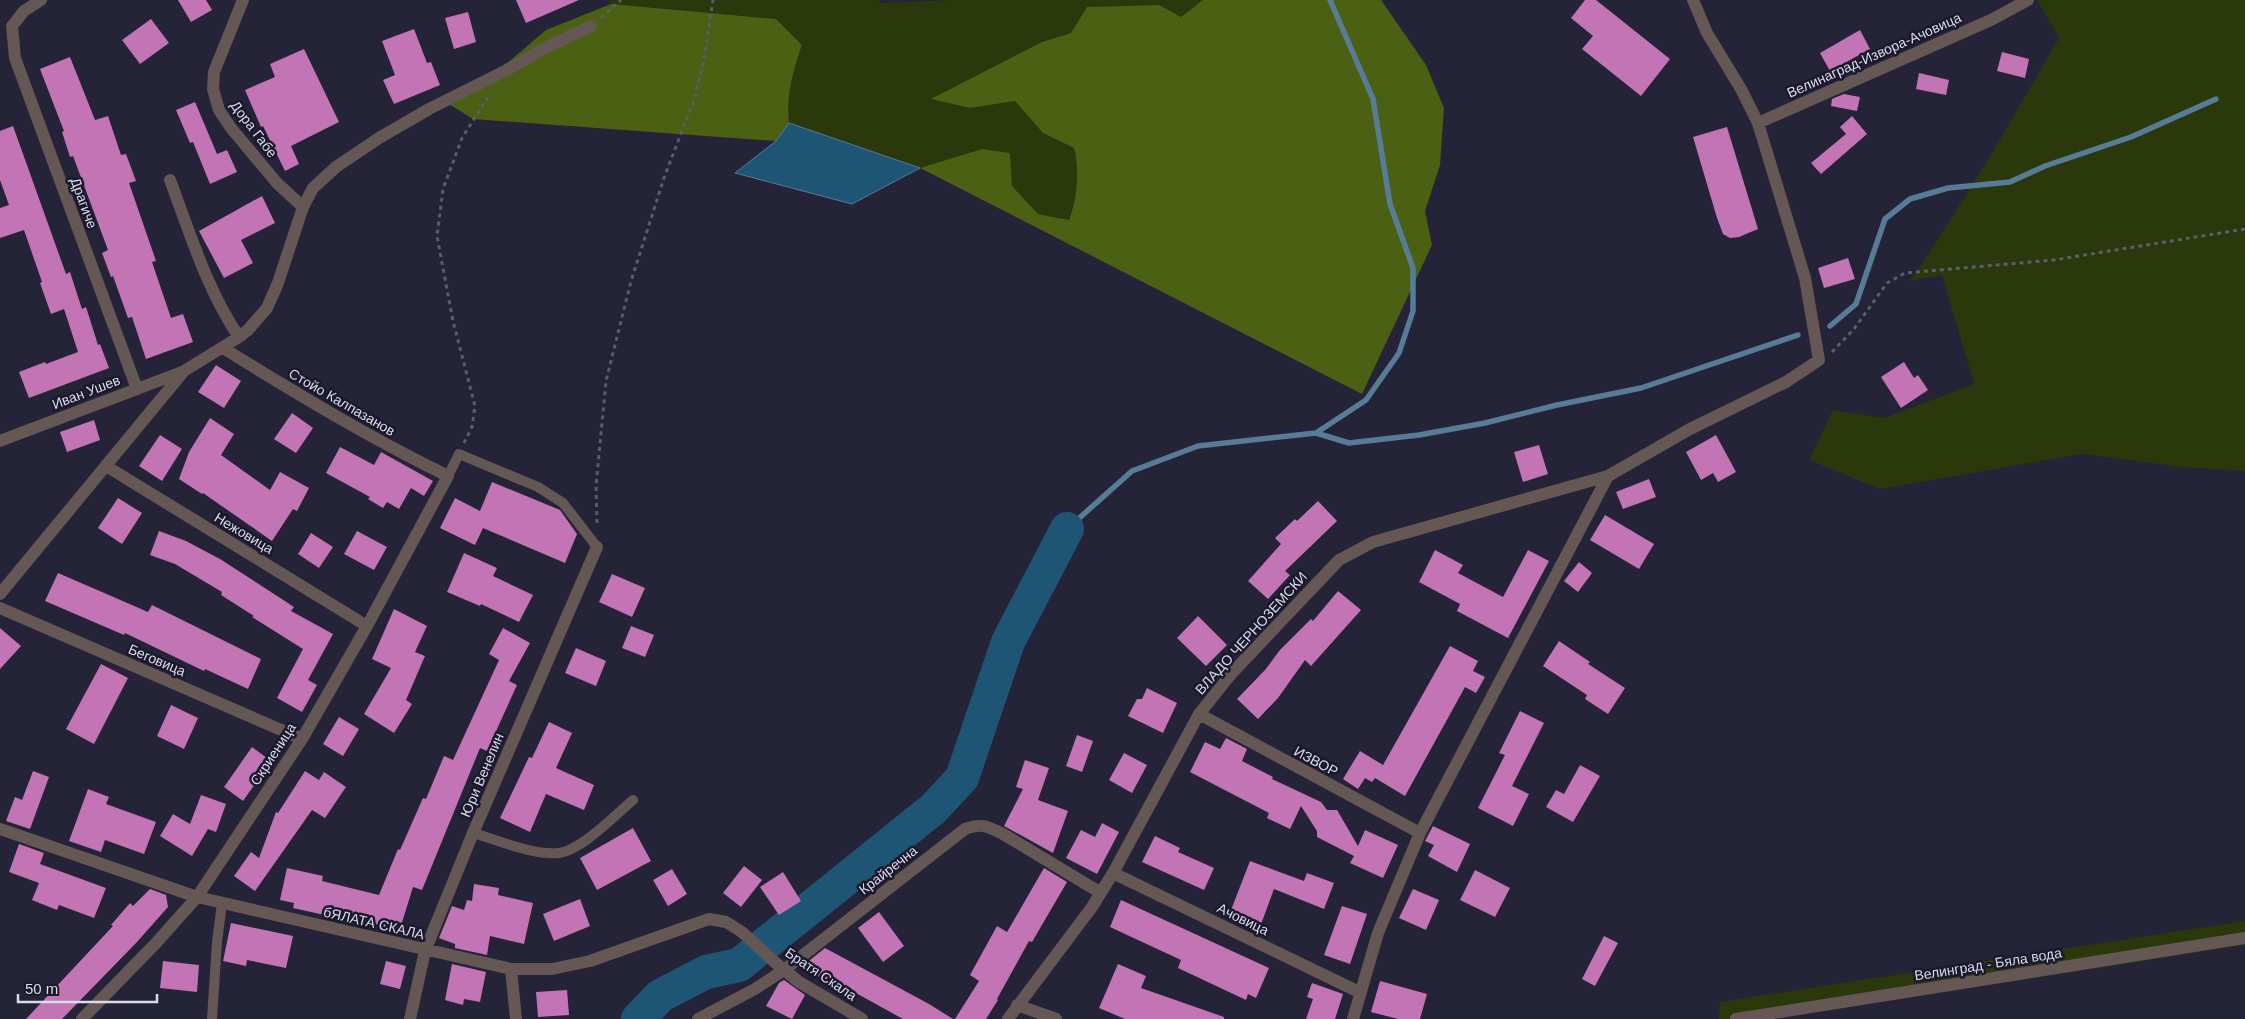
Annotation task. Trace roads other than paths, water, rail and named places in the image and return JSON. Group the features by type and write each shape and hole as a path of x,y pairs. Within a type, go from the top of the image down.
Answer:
{"street":[{"name":"Драгиче","path":"42,0 24,11 12,26 15,58 137,389"},
{"name":"Дора Габе","path":"243,0 214,72 213,89 218,110 230,128 277,183 303,206"},
{"path":"1693,0 1707,32 1741,89 1758,123"},
{"name":"Велинаград-Извора-Ачовица","path":"1758,123 1991,20 2028,0"},
{"path":"0,594 184,371 239,337 248,330 267,308 278,283 303,206 313,188 336,166 379,138 429,109 505,72 547,47 591,26"},
{"name":"ВЛАДО ЧЕРНОЗЕМСКИ","path":"1008,1019 1092,908 1199,714 1232,673 1339,560 1373,542 1608,476 1690,429 1786,382 1818,360 1805,278 1758,123"},
{"path":"170,180 214,293 223,313 239,337"},
{"name":"Стойо Калпазанов","path":"223,348 347,423 448,476"},
{"name":"Иван Ушев","path":"0,441 184,371"},
{"name":"Нежовица","path":"106,466 367,626"},
{"name":"Скриеница","path":"82,1019 157,942 197,897 302,739 367,626 448,476"},
{"path":"1353,1019 1359,992 1378,933 1420,834 1608,476"},
{"name":"Юри Венелин","path":"410,1019 425,951 474,832 598,547"},
{"name":"Беговица","path":"0,608 302,739"},
{"name":"ИЗВОР","path":"1199,714 1420,834"},
{"name":"Крайречна","path":"698,1019 755,989 965,829 977,824 988,826 1003,834 1101,893"},
{"name":"бЯЛАТА СКАЛА","path":"0,829 197,897 511,970 552,970 590,961 709,919 726,922 742,932"},
{"name":"Ачовица","path":"1113,873 1359,992"},
{"name":"Братя Скала","path":"742,932 799,982 848,1016 862,1019"},
{"name":"Велинград - Бяла вода","path":"1736,1019 2245,938"},
{"path":"511,970 516,1019"},
{"path":"1017,1005 1056,1019"}],"lane":[{"path":"448,476 459,454 538,486 562,503 598,547"},
{"path":"474,832 539,852 560,853 581,844 634,800"},
{"path":"212,1019 217,942 222,903"}],"water":[{"path":"789,123 920,168 852,204 735,173 776,141"}],"waterway":[{"path":"1067,529 1132,471 1198,446 1316,433 1366,400 1399,353 1413,311 1413,268 1390,204 1373,99 1330,0"},
{"path":"1830,326 1856,304 1885,219 1910,199 1948,188 2010,182 2045,166 2131,137 2216,99"},
{"path":"1316,433 1349,443 1419,435 1485,423 1557,405 1641,388 1798,335"},
{"path":"638,1019 660,996 706,972 739,965 933,809 962,778 1008,642 1067,529"}]}
